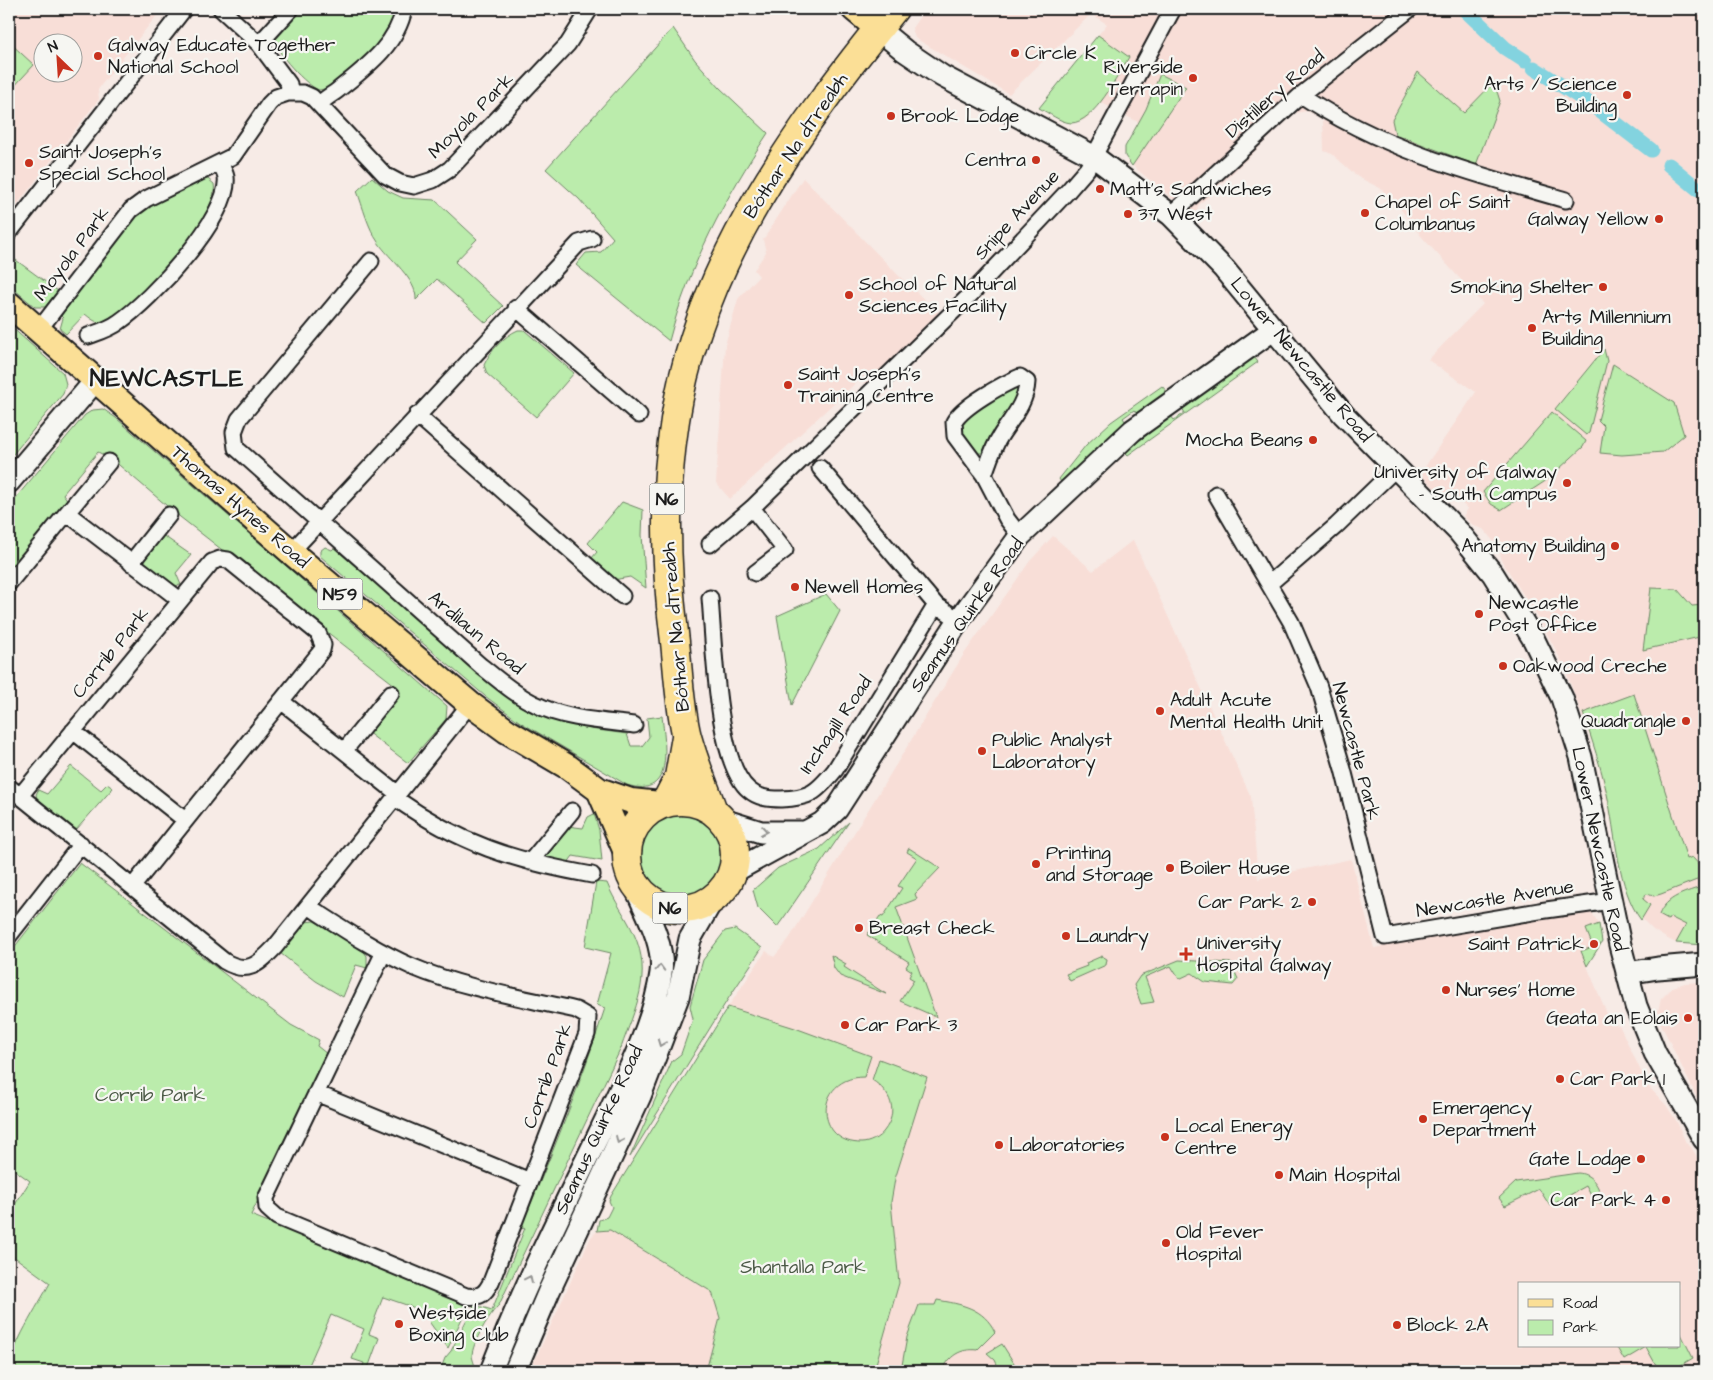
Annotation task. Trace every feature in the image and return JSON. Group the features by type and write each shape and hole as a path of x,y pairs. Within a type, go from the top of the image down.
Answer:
{"highway":[{"name":"Bóthar Na dTreabh","path":"718,815 687,736 671,608 667,539 668,490 675,419 687,368 713,291 745,221 770,179 808,123 886,19"},
{"name":"Bóthar Na dTreabh","path":"663,803 679,777 687,736"},
{"path":"663,803 686,800 701,804 718,815"},
{"name":"N6","path":"663,803 638,821 630,835 626,852 628,868 634,884 644,897 660,906 679,910 697,907 714,899 728,883 733,872 735,854 732,836 718,815"}],"main road":[{"path":"854,9 886,19"},
{"name":"Lower Newcastle Road","path":"886,19 906,51 942,76 1093,156 1172,215 1224,269 1344,416 1459,532 1478,554 1511,603 1548,665 1562,698 1581,757 1611,901 1636,1006 1652,1048 1704,1139"},
{"name":"Thomas Hynes Road","path":"9,304 291,552 470,704 519,739 568,767 599,790 631,801 663,803"},
{"name":"Seamus Quirke Road","path":"733,872 822,823 837,809 959,620 1020,536 1133,430 1273,330"},
{"path":"9,482 95,381"},
{"name":"Thomas Hynes Road","path":"599,790 626,852"},
{"path":"718,815 761,832 806,832"},
{"name":"Seamus Quirke Road","path":"491,1371 527,1284 623,1082 650,1015 661,973 661,954 634,884"},
{"name":"Seamus Quirke Road","path":"515,1371 650,1070 678,997 690,939 714,899"},
{"path":"1627,973 1704,964"}],"street":[{"path":"9,234 184,9"},
{"path":"221,9 259,44 289,84 288,93"},
{"path":"259,44 291,9"},
{"path":"320,104 354,77 390,42 399,27 404,9"},
{"name":"Moyola Park","path":"38,330 136,206 220,163 238,151 273,100 288,93 307,94 320,104 385,175 406,186 422,185 441,176 466,153 568,44 590,9"},
{"name":"Snipe Avenue","path":"710,544 752,508 968,296 1087,169 1173,9"},
{"name":"Distillery Road","path":"1172,215 1301,95 1410,9"},
{"path":"1301,95 1324,110 1382,141 1487,177 1566,200"},
{"path":"88,336 111,327 126,318 156,291 187,257 222,197 226,180 220,163"},
{"path":"291,552 516,308 579,243 592,239"},
{"name":"Ardilaun Road","path":"372,262 240,419 234,432 236,448 318,523 481,666 523,697 534,704 561,713 634,726"},
{"path":"516,308 639,415"},
{"path":"984,475 993,450 1027,391 1027,382 1020,377 965,410 954,422 955,436 984,475 1007,519 1020,536"},
{"path":"417,415 622,596"},
{"path":"9,583 109,462"},
{"path":"820,468 936,605 959,620"},
{"path":"1269,584 1343,520 1395,469"},
{"name":"Newcastle Park","path":"1216,494 1291,622 1319,687 1343,769 1384,937"},
{"path":"752,508 785,550 755,573"},
{"path":"67,513 180,600"},
{"path":"131,563 170,515"},
{"name":"Corrib Park","path":"133,886 322,650 323,645 318,633 228,560 223,558 212,562 73,731 14,791 224,961 239,968 252,966 263,960 470,704"},
{"name":"Inchagill Road","path":"710,598 723,729 729,757 738,777 749,790 766,799 802,799 819,790 835,770 936,605"},
{"path":"344,751 390,693"},
{"path":"281,701 425,819 466,841 530,862 592,875"},
{"path":"73,731 186,820"},
{"path":"530,862 572,811"},
{"path":"9,936 81,844"},
{"name":"Newcastle Avenue","path":"1384,937 1456,927 1539,910 1611,901"},
{"name":"Corrib Park","path":"308,906 384,954 441,977 576,1010 588,1017 587,1034 487,1290 475,1298 466,1296 277,1217 267,1208 266,1198 384,954"},
{"path":"316,1093 530,1181"}],"shaded area":[{"path":"9,9 162,9 102,84 98,90 99,99 9,215"},
{"name":"University of Galway - South Campus","path":"925,9 1704,9 1704,945 1676,943 1653,930 1635,912 1627,891 1597,756 1564,666 1542,624 1500,558 1501,550 1483,529 1474,526 1463,516 1468,509 1449,492 1444,497 1420,474 1476,392 1428,360 1483,304 1421,236 1396,203 1380,188 1358,177 1332,154 1324,151 1323,119 1307,111 1295,113 1198,206 1195,217 1128,162 1124,151 1138,122 1100,102 1084,120 1072,123 1065,122 1039,108 1107,24 1091,14 1009,94 915,38 912,28"},
{"path":"803,178 899,276 941,315 867,385 860,379 730,499 716,483 725,345 738,299 759,276 754,270 766,252 763,240"},
{"name":"University Hospital Galway","path":"1053,536 1093,571 1133,540 1251,797 1258,879 1351,859 1374,948 1519,923 1592,913 1599,924 1602,942 1587,966 1611,1023 1620,1027 1648,1086 1666,1105 1677,1122 1686,1143 1691,1147 1704,1169 1704,1371 874,1371 899,1283 891,1203 895,1179 831,1177 794,1028 728,1007 766,951 774,957 789,939 964,654 1030,561"},
{"path":"1704,982 1704,1112 1661,1024 1658,1011 1661,999 1673,987 1685,983"},
{"path":"603,1229 610,1230 712,1292 720,1318 706,1371 530,1371 591,1237 597,1231"}],"green space":[{"path":"300,9 396,9 391,27 370,54 337,82 319,90 292,68 276,44 275,38 278,30"},
{"path":"673,28 695,60 720,88 768,133 737,182 710,233 687,286 669,341 576,265 586,253 601,252 613,238 579,199 546,169"},
{"path":"1098,35 1129,57 1097,107 1080,121 1071,123 1039,108"},
{"path":"9,42 32,63 32,67 9,90"},
{"path":"1418,72 1464,113 1494,82 1500,101 1476,165 1395,134 1392,120"},
{"path":"1160,74 1186,87 1132,166 1125,156 1125,147 1146,109"},
{"path":"372,177 388,191 403,198 435,200 477,239 455,262 503,306 486,323 437,279 416,300 412,284 402,269 378,242 366,217 357,191"},
{"path":"208,179 214,184 212,198 203,218 171,264 152,286 115,318 100,323 85,314 66,334 60,329 63,318 61,316 133,217 142,209 201,180"},
{"path":"9,255 58,291 45,307 35,307 9,285"},
{"path":"9,325 63,373 66,384 63,394 9,459"},
{"path":"518,330 524,330 574,373 536,417 487,374 484,365 498,344"},
{"path":"1604,349 1607,361 1589,433 1586,435 1555,409"},
{"path":"1254,357 1258,362 1128,455 1125,452 1171,416 1174,420 1185,413 1182,408"},
{"path":"1613,364 1674,403 1684,435 1663,452 1622,455 1600,453 1604,426 1598,420"},
{"path":"1017,380 1025,386 982,453 975,453 961,435 963,415"},
{"path":"1162,386 1168,393 1138,415 1134,410 1123,418 1127,424 1062,484 1059,479 1086,445 1111,422"},
{"path":"103,409 116,418 447,706 446,719 408,763 367,732 400,689 180,517 113,460 98,452 63,494 69,502 9,575 9,506 85,415 93,410"},
{"path":"1552,412 1586,441 1583,447 1547,480 1501,510 1491,504 1483,492"},
{"path":"622,502 643,510 642,535 646,588 630,577 613,580 591,559 597,552 588,543"},
{"path":"161,534 191,555 176,573 181,585 173,586 140,561"},
{"path":"325,547 332,550 334,548 475,669 542,715 590,729 627,734 631,746 642,746 649,737 647,718 662,716 665,754 664,766 660,777 653,784 642,787 627,785 520,722 485,696 320,556 320,551"},
{"path":"1651,588 1677,589 1692,606 1704,605 1704,636 1643,650"},
{"path":"826,594 840,611 792,705 777,616"},
{"path":"1634,694 1687,859 1692,857 1704,870 1704,877 1702,878 1654,896 1646,894 1643,899 1650,905 1641,920 1633,907 1622,876 1605,784 1583,713"},
{"path":"71,766 101,790 107,784 113,788 76,830 38,801 36,795 38,790 47,794"},
{"path":"679,811 697,815 711,825 721,839 725,857 721,875 711,889 697,899 679,903 661,899 647,889 637,875 633,857 637,839 647,825 661,815"},
{"path":"594,814 599,830 602,861 573,856 567,864 547,860 545,853 567,826 583,828 588,817"},
{"path":"849,822 777,927 758,908 753,890 778,868 819,849"},
{"path":"909,848 940,868 915,894 917,899 896,907 936,1017 900,1001 914,980 909,977 912,971 906,967 909,962 867,935 880,916 883,917 902,888 898,886 917,858 907,852"},
{"name":"Corrib Park","path":"80,863 291,1025 319,1040 317,1046 327,1054 251,1215 465,1301 467,1308 448,1348 430,1323 427,1312 383,1297 369,1334 379,1338 367,1371 361,1371 364,1363 352,1359 364,1329 331,1315 309,1365 324,1371 297,1371 287,1367 285,1371 9,1371 10,1362 19,1339 50,1283 9,1253 9,1214 30,1181 9,1166 9,954"},
{"path":"596,882 607,883 631,927 639,949 642,978 636,1005 621,1048 499,1305 478,1336 472,1356 475,1365 474,1371 440,1371 445,1358 451,1351 473,1307 475,1305 492,1310 525,1228 520,1229 565,1120 605,1008 597,1005 611,953 585,947"},
{"path":"1704,886 1704,945 1676,943 1686,925 1670,917 1668,920 1659,915 1672,899"},
{"path":"314,921 363,950 367,956 367,968 356,965 343,997 316,981 280,953 305,922"},
{"path":"1599,924 1602,942 1587,966 1581,951 1593,947 1586,929"},
{"path":"735,929 762,948 728,999 630,1157 672,1061 681,1054 693,1019 690,1006 703,960 725,931"},
{"path":"831,955 846,964 844,967 886,994 840,976 834,968"},
{"path":"1102,956 1107,959 1106,965 1070,981 1066,974 1087,966 1086,963"},
{"path":"1179,960 1231,963 1238,979 1233,985 1205,982 1192,973 1179,979 1171,966 1145,977 1154,1002 1141,1004 1134,985 1140,976"},
{"name":"Shantalla Park","path":"728,1007 795,1028 871,1056 864,1077 848,1080 836,1087 829,1098 826,1110 828,1122 835,1133 846,1140 861,1143 870,1141 882,1134 889,1124 892,1110 891,1103 884,1090 872,1080 879,1059 927,1077 895,1179 891,1202 899,1283 874,1371 706,1371 720,1318 712,1292 610,1230 597,1231 599,1220 607,1217 612,1207 609,1201 611,1196"},
{"path":"1578,1173 1588,1176 1595,1183 1600,1193 1601,1204 1595,1203 1586,1186 1550,1206 1539,1189 1505,1206 1499,1198 1516,1182"},
{"path":"937,1300 955,1303 978,1312 985,1317 995,1332 977,1350 966,1350 952,1357 943,1371 901,1371 907,1337 919,1305 935,1305"},
{"path":"1680,1332 1693,1358 1671,1371 1647,1371 1656,1365 1647,1348 1680,1348"},
{"path":"1002,1344 1019,1371 1000,1371 995,1360 987,1353"},
{"path":"1617,1348 1644,1348 1624,1360"}],"waterway":[{"path":"1464,9 1505,48 1525,61"},
{"path":"1534,68 1592,105 1651,150"},
{"path":"1669,165 1698,189"}],"place":[{"name":"Circle K","path":"1015,53"},
{"name":"Galway Educate Together National School","path":"98,56"},
{"name":"Riverside Terrapin","path":"1193,78"},
{"name":"Arts / Science Building","path":"1627,95"},
{"name":"Brook Lodge","path":"891,116"},
{"name":"Centra","path":"1036,160"},
{"name":"Saint Joseph's Special School","path":"29,163"},
{"name":"Matt's Sandwiches","path":"1100,189"},
{"name":"Chapel of Saint Columbanus","path":"1365,213"},
{"name":"37 West","path":"1128,214"},
{"name":"Galway Yellow","path":"1659,219"},
{"name":"Smoking Shelter","path":"1603,287"},
{"name":"School of Natural Sciences Facility","path":"849,295"},
{"name":"Arts Millennium Building","path":"1532,328"},
{"name":"Saint Joseph's Training Centre","path":"788,385"},
{"name":"Mocha Beans","path":"1313,440"},
{"name":"University of Galway - South Campus","path":"1567,483"},
{"name":"Anatomy Building","path":"1615,546"},
{"name":"Newell Homes","path":"795,587"},
{"name":"Newcastle Post Office","path":"1479,614"},
{"name":"Oakwood Creche","path":"1503,666"},
{"name":"Adult Acute Mental Health Unit","path":"1160,711"},
{"name":"Quadrangle","path":"1686,721"},
{"name":"Public Analyst Laboratory","path":"982,751"},
{"name":"Printing and Storage","path":"1036,864"},
{"name":"Boiler House","path":"1170,868"},
{"name":"Car Park 2","path":"1312,902"},
{"name":"Breast Check","path":"859,928"},
{"name":"Laundry","path":"1066,936"},
{"name":"Saint Patrick","path":"1594,944"},
{"name":"University Hospital Galway","path":"1186,954"},
{"name":"Nurses' Home","path":"1446,990"},
{"name":"Geata an Eolais","path":"1688,1018"},
{"name":"Car Park 3","path":"845,1025"},
{"name":"Car Park 1","path":"1560,1079"},
{"name":"Emergency Department","path":"1423,1119"},
{"name":"Local Energy Centre","path":"1165,1137"},
{"name":"Laboratories","path":"999,1145"},
{"name":"Gate Lodge","path":"1641,1159"},
{"name":"Main Hospital","path":"1279,1175"},
{"name":"Car Park 4","path":"1666,1200"},
{"name":"Old Fever Hospital","path":"1166,1243"},
{"name":"Westside Boxing Club","path":"399,1324"},
{"name":"Block 2A","path":"1397,1325"}],"district":[{"name":"NEWCASTLE","path":"167,379"}]}
